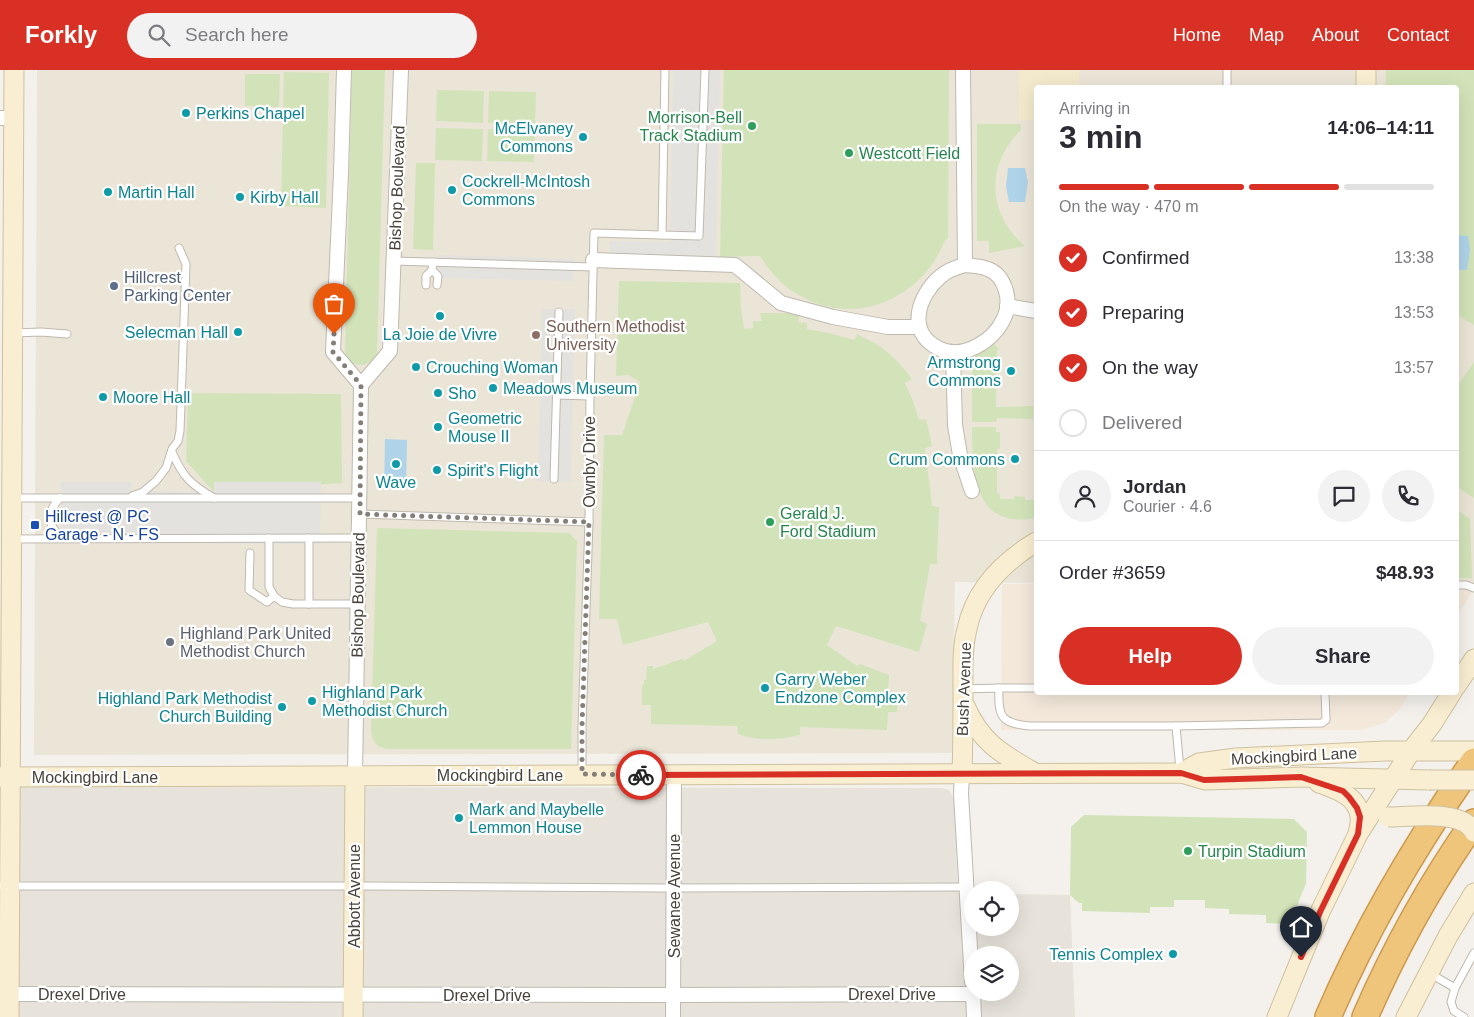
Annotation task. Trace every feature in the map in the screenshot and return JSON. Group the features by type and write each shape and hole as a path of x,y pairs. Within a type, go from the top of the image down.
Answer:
{"highway":[{"path":"1328,1017 1359,950 1390,892 1425,833 1474,761"},
{"path":"1365,1017 1385,970 1452,853 1474,822"}],"main road":[{"path":"9,1017 4,994 5,777 8,662 7,547 11,498 6,333 9,278 7,118 14,70"},
{"path":"1366,70 1366,85"},
{"name":"Bush Avenue","path":"962,774 963,652 966,629 972,612 990,580 1016,555 1034,543"},
{"path":"1459,682 1474,659"},
{"path":"963,695 971,720 983,738 1012,760 1036,774"},
{"path":"1278,1017 1320,912 1358,834 1411,751 1432,724 1450,695"},
{"name":"Mockingbird Lane","path":"1181,773 1199,763 1236,758 1411,751 1474,751"},
{"name":"Mockingbird Lane","path":"5,777 1181,773 1204,780 1301,777 1474,780"},
{"name":"Abbott Avenue","path":"353,1017 355,776"},
{"path":"1301,777 1343,791 1349,797 1357,808 1360,817 1358,834"},
{"path":"1358,834 1388,817 1447,816 1460,820 1472,828 1474,832"},
{"path":"1406,1017 1428,973 1474,894"}],"street":[{"path":"344,70 333,352 361,385"},
{"name":"Bishop Boulevard","path":"355,776 361,385 390,351 401,70"},
{"path":"963,70 966,265"},
{"path":"593,264 734,265 781,303 833,317 888,327 919,327"},
{"path":"966,265 987,268 994,272 1002,281 1007,293 1008,306 1004,318 988,338 966,351 953,352 941,350 929,344 919,327 919,311 923,300 941,276 954,268 966,265"},
{"path":"1008,306 1034,311"},
{"path":"953,352 955,424 960,455 972,491"},
{"path":"962,774 967,881"},
{"name":"Sewanee Avenue","path":"673,1017 674,775"},
{"name":"Drexel Drive","path":"4,994 673,995 964,989"},
{"path":"973,1001 974,1017"}],"lane":[{"path":"665,70 662,235 699,236 704,70"},
{"path":"1227,70 1227,85"},
{"name":"Ownby Drive","path":"582,774 594,233 662,235"},
{"path":"128,498 143,492 156,481 166,468 172,449 178,441 180,431 186,264 179,248"},
{"path":"394,261 593,264"},
{"path":"426,285 426,276 432,270 433,262"},
{"path":"432,270 438,276 438,285"},
{"path":"554,479 559,312"},
{"path":"6,333 40,332 67,334"},
{"path":"557,395 590,396"},
{"path":"172,452 181,472 196,488 215,498"},
{"path":"11,498 360,498"},
{"path":"60,498 51,509 50,516 52,527 62,538"},
{"path":"360,514 589,522"},
{"path":"7,547 62,538 359,538"},
{"path":"269,538 269,587 274,596 282,602 293,604 358,604"},
{"path":"309,538 309,604"},
{"path":"250,552 249,590 267,602 274,596"},
{"path":"1459,585 1474,588"},
{"path":"999,688 998,705 1002,716 1013,724 1029,726 1176,726 1322,723 1326,720 1325,695"},
{"path":"963,695 999,688 1034,688"},
{"path":"1176,726 1181,773"},
{"path":"5,886 964,887"},
{"path":"1464,1017 1454,1011 1451,1002 1455,988 1474,953"},
{"path":"1428,973 1455,988"}],"shaded area":[{"name":"Southern Methodist University","path":"37,70 1474,70 1474,587 1459,587 1459,85 1034,85 1034,583 955,582 952,753 34,755"},
{"path":"673,70 720,70 716,256 610,253 610,241 670,242"},
{"path":"439,255 574,259 574,281 438,278"},
{"path":"542,309 575,309 571,482 538,481"},
{"path":"61,482 131,482 131,491 214,492 214,482 321,482 320,544 61,543"},
{"path":"1459,582 1474,589 1459,613"},
{"path":"1002,584 1034,584 1034,695 1409,695 1400,709 1385,723 1361,730 1001,730"},
{"path":"0,787 942,788 949,790 954,799 958,892 964,892 964,936 1019,936 1019,894 1070,895 1075,1017 0,1017"}],"green space":[{"path":"352,70 385,70 377,354 374,359 360,365 351,362 345,353"},
{"path":"724,70 949,70 948,239 945,240 933,262 918,281 899,295 878,304 856,309 833,308 810,301 788,288 772,273 760,256 720,257"},
{"path":"1386,70 1474,70 1474,325 1459,316 1459,85 1386,85"},
{"path":"284,72 329,73 326,208 281,206"},
{"path":"245,74 280,74 279,107 245,106"},
{"path":"437,90 484,91 483,123 436,121"},
{"path":"489,91 536,92 535,124 488,123"},
{"path":"977,124 1021,124 1021,130 1009,144 1001,158 996,174 995,189 1003,219 1012,233 1025,246 989,253 989,241 977,241"},
{"path":"436,128 483,129 482,161 435,160"},
{"path":"488,129 535,131 534,162 487,161"},
{"path":"416,163 435,163 433,250 413,249"},
{"name":"Gerald J. Ford Stadium","path":"619,281 740,283 744,329 753,328 753,321 762,321 760,313 800,313 798,322 807,323 807,329 855,340 857,334 874,343 888,352 912,379 905,383 919,420 926,419 932,446 925,448 932,506 939,507 937,564 930,564 920,621 927,624 919,652 836,626 827,645 857,666 860,664 889,675 888,691 898,692 897,712 888,712 887,730 800,727 800,735 769,739 753,738 738,734 737,726 651,724 651,705 642,705 642,685 644,680 646,680 647,666 653,666 653,669 682,659 684,661 717,641 708,622 623,645 617,619 599,619 604,435 622,435 640,382 628,375 616,376"},
{"path":"992,342 1000,350 997,350 996,407 1033,406 1033,419 997,418 996,422 972,422 973,360 982,349"},
{"path":"1474,362 1474,498 1459,488 1459,384"},
{"path":"188,393 341,394 342,483 214,492 186,461"},
{"path":"972,427 996,427 996,432 1000,432 1000,449 997,449 997,493 1000,494 1000,499 1014,499 1014,496 1025,497 1025,500 1034,500 1034,518 1015,519 1000,515 989,507 981,494 976,479"},
{"path":"1459,511 1470,519 1472,578 1459,578"},
{"path":"377,528 569,533 577,541 571,749 390,749 382,748 376,744 371,731"},
{"name":"Turpin Stadium","path":"1084,815 1294,819 1307,832 1306,884 1289,924 1266,923 1266,915 1229,914 1229,909 1205,908 1205,900 1174,900 1174,907 1150,907 1150,913 1082,911 1082,903 1079,903 1070,895 1071,827"}],"sand":[{"path":"1019,70 1079,70 1079,85 1034,85 1034,120 1019,120"}],"water":[{"path":"1008,168 1025,168 1028,182 1025,202 1009,202 1006,186"},
{"path":"1459,235 1468,236 1470,250 1467,270 1459,270"},
{"path":"385,439 407,440 406,490 384,489"}],"way so far":[{"path":"334,334 333,352 361,385 360,514 589,522 582,774 641,775"}],"place":[{"name":"Perkins Chapel","path":"186,113"},
{"name":"Morrison-Bell Track Stadium","path":"752,126"},
{"name":"McElvaney Commons","path":"583,137"},
{"name":"Westcott Field","path":"849,153"},
{"name":"Cockrell-McIntosh Commons","path":"452,190"},
{"name":"Martin Hall","path":"108,192"},
{"name":"Kirby Hall","path":"240,197"},
{"name":"Hillcrest Parking Center","path":"114,286"},
{"name":"La Joie de Vivre","path":"440,316"},
{"name":"Selecman Hall","path":"238,332"},
{"name":"Southern Methodist University","path":"536,335"},
{"name":"Crouching Woman","path":"416,367"},
{"name":"Armstrong Commons","path":"1011,371"},
{"name":"Meadows Museum","path":"493,388"},
{"name":"Sho","path":"438,393"},
{"name":"Moore Hall","path":"103,397"},
{"name":"Geometric Mouse II","path":"438,427"},
{"name":"Crum Commons","path":"1015,459"},
{"name":"Wave","path":"396,464"},
{"name":"Spirit's Flight","path":"437,470"},
{"name":"Gerald J. Ford Stadium","path":"770,522"},
{"name":"Hillcrest @ PC Garage - N - FS","path":"35,525"},
{"name":"Highland Park United Methodist Church","path":"170,642"},
{"name":"Garry Weber Endzone Complex","path":"765,688"},
{"name":"Highland Park Methodist Church","path":"312,701"},
{"name":"Highland Park Methodist Church Building","path":"282,707"},
{"name":"Mark and Maybelle Lemmon House","path":"459,818"},
{"name":"Turpin Stadium","path":"1188,851"},
{"name":"Tennis Complex","path":"1173,954"}],"route":[{"path":"641,775 1181,773 1204,780 1301,777 1343,791 1357,808 1360,817 1358,834 1320,912 1301,957"}]}
